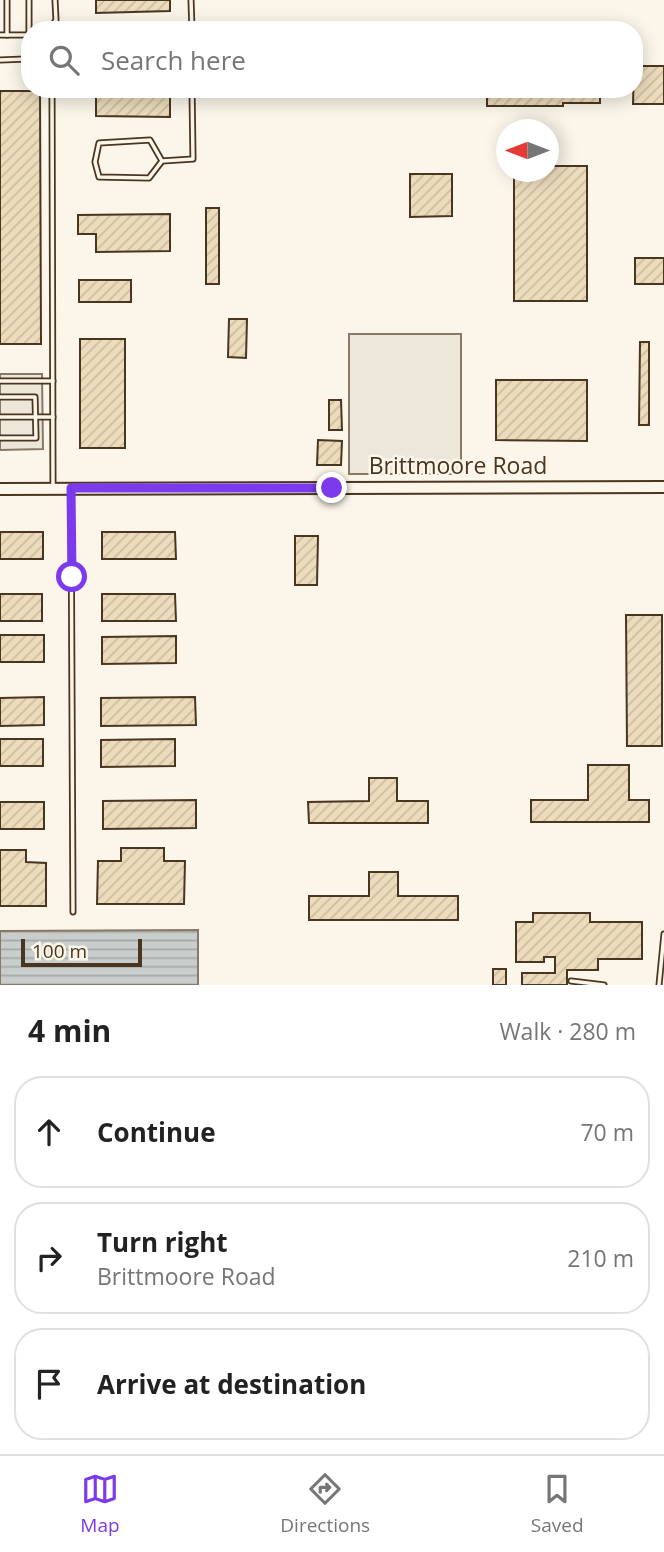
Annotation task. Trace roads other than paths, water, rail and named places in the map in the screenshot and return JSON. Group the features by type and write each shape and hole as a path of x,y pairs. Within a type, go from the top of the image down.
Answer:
{"main road":[{"name":"Brittmoore Road","path":"0,489 664,487"}],"lane":[{"path":"7,0 7,35"},
{"path":"29,0 29,21"},
{"path":"55,0 55,21"},
{"path":"191,0 192,21"},
{"path":"0,35 21,35"},
{"path":"0,60 21,59"},
{"path":"52,98 53,489"},
{"path":"162,161 150,140 99,144 96,162 99,177 149,178 162,161 193,159 192,98"},
{"path":"0,381 53,381"},
{"path":"0,397 35,397 36,438 0,438"},
{"path":"0,417 53,417"},
{"path":"71,488 73,912"},
{"path":"659,985 664,934"},
{"path":"571,981 604,985"}]}
